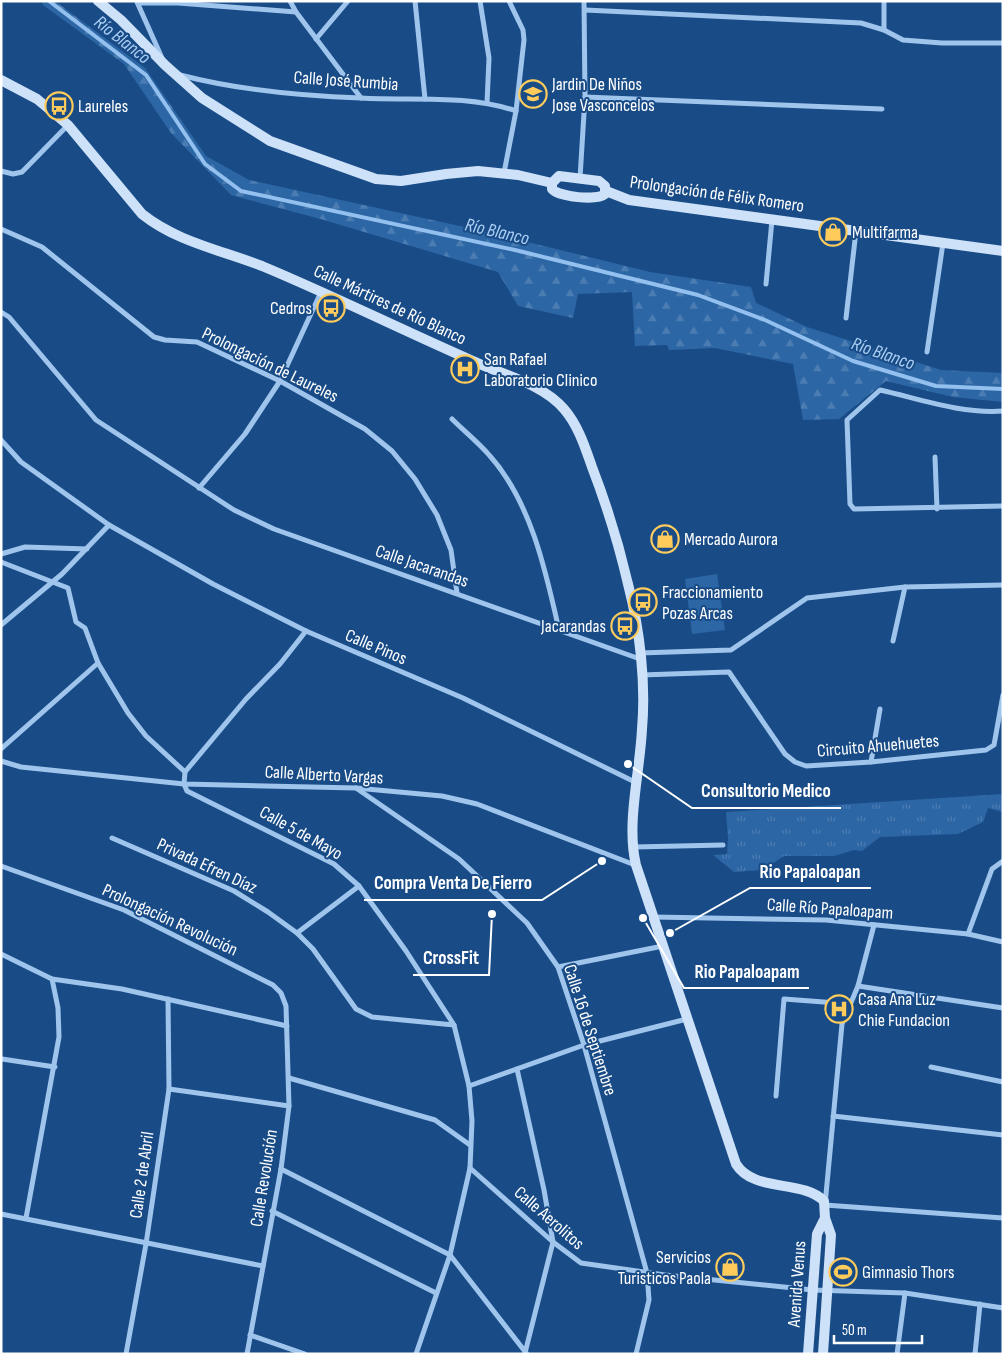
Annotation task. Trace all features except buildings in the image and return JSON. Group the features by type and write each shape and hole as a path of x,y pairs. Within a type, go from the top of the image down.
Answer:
{"main road":[{"path":"98,1 121,20 174,74 202,98 270,141 376,179 401,181 461,172 504,173 552,183"},
{"name":"Calle Mártires de Río Blanco","path":"1,80 37,99 68,125 142,214 156,225 172,234 258,265 322,291 474,362 532,386 564,408 578,430 605,501 629,586 640,656 642,729 632,847 653,918 738,1168 751,1178 817,1195 825,1205"},
{"path":"580,178 560,176 552,183 552,189 558,194 596,198 603,196 606,191"},
{"name":"Prolongación de Félix Romero","path":"580,178 602,182 606,191 629,200 1003,251"},
{"name":"Avenida Venus","path":"823,1354 830,1235 825,1218 825,1205"},
{"name":"Avenida Venus","path":"808,1354 816,1234 825,1218"}],"street":[{"path":"290,1 296,12 361,98"},
{"path":"316,38 348,1"},
{"path":"415,1 425,99"},
{"path":"480,1 489,58 487,103"},
{"path":"504,173 516,111 524,40 523,30 509,1"},
{"path":"580,178 585,97 584,1"},
{"path":"884,1 884,30"},
{"path":"165,65 138,2 178,3 296,12"},
{"path":"585,10 861,23 884,30 902,40 942,43 1003,43"},
{"name":"Calle José Rumbia","path":"174,74 220,85 361,98 425,99 487,103 516,111"},
{"path":"585,97 882,109"},
{"path":"1,171 13,174 22,172 68,125"},
{"path":"766,284 772,219"},
{"name":"Prolongación de Laureles","path":"1,229 42,247 154,337 165,340 197,342 280,381 365,429 392,451 415,479 437,515 450,550 457,592"},
{"path":"846,318 856,231"},
{"path":"927,352 943,243"},
{"path":"199,488 245,434 280,381 322,291"},
{"name":"Calle Jacarandas","path":"1,312 9,318 96,420 234,510 274,529 457,592 558,630 640,656"},
{"path":"1003,412 984,412 956,408 880,390 847,420 850,504 854,509 936,509 1003,506"},
{"path":"452,419 491,457 520,502 546,571 558,630"},
{"name":"Calle Pinos","path":"1,440 21,462 109,525 213,584 306,631 463,698 637,783"},
{"path":"935,457 936,509"},
{"path":"1,625 53,581 109,525"},
{"path":"1,554 25,547 87,549"},
{"path":"1,562 66,586 70,591 76,622 85,628 98,663 128,713 146,736 185,772"},
{"path":"640,656 732,650 807,598 905,588 1003,585"},
{"path":"893,641 905,588"},
{"path":"184,784 185,772 246,699 280,664 306,631"},
{"path":"1,749 98,663"},
{"name":"Circuito Ahuehuetes","path":"641,675 729,672 785,754 795,762 806,766 871,762 986,750 994,745 1003,695"},
{"path":"871,762 880,709"},
{"name":"Calle Alberto Vargas","path":"1,761 21,767 184,784 356,788 442,796 477,804 636,865"},
{"name":"Calle 5 de Mayo","path":"184,784 188,791 334,864 358,886 406,951 454,1025 469,1086 472,1120 470,1168 450,1255 416,1354"},
{"name":"Calle 16 de Septiembre","path":"356,788 458,859 527,923 558,966 584,1046 647,1273 649,1300 636,1354"},
{"name":"Privada Efren Díaz","path":"112,838 234,891 297,933 313,949 356,1009 372,1017 454,1025"},
{"path":"632,847 723,845"},
{"path":"968,934 992,869 1003,861"},
{"name":"Prolongación Revolución","path":"1,866 124,910 273,985 282,993 286,1006"},
{"path":"297,933 358,886"},
{"name":"Calle Río Papaloapam","path":"653,918 826,920 968,934 1003,942"},
{"path":"874,925 858,986 842,1024 825,1205 1003,1218"},
{"path":"558,966 663,946"},
{"path":"1,954 52,979 122,989 287,1026"},
{"path":"26,1218 60,1037 58,1008 52,979"},
{"path":"858,986 1003,1008"},
{"name":"Calle 2 de Abril","path":"126,1354 146,1244 169,1089 168,999"},
{"path":"776,1096 784,999 850,1004"},
{"name":"Calle Revolución","path":"247,1354 280,1169 289,1106 286,1006"},
{"path":"469,1086 584,1046 687,1019"},
{"path":"2,1059 55,1067"},
{"path":"931,1067 1003,1082"},
{"path":"517,1069 544,1190 553,1242 526,1353"},
{"path":"289,1078 435,1120 470,1145"},
{"path":"169,1089 289,1106"},
{"path":"833,1116 1003,1135"},
{"name":"Calle Aerolitos","path":"470,1168 553,1242 581,1263 647,1273 813,1290 905,1293 1003,1308"},
{"path":"280,1169 450,1255 526,1353"},
{"path":"272,1211 436,1293"},
{"path":"1,1214 263,1266"},
{"path":"897,1354 905,1293"},
{"path":"975,1354 980,1304"},
{"path":"250,1336 305,1354"}],"green space":[{"path":"42,1 55,1 145,68 206,156 249,180 487,232 650,272 751,287 756,303 807,327 941,370 1003,373 1003,402 953,397 886,381 839,419 803,420 793,364 715,348 669,350 667,345 635,346 632,292 578,294 573,318 518,306 498,272 324,220 231,195 171,133 124,64 43,5"},
{"path":"717,574 725,630 692,634 685,579"},
{"path":"1003,794 1003,812 988,808 983,822 958,834 880,837 862,851 854,850 834,856 784,856 762,870 734,872 713,855 727,854 726,812"}],"waterway":[{"name":"Río Blanco","path":"49,1 146,75 205,164 241,191 515,250 698,295 765,320 853,361 936,386 1003,389"}],"place":[{"name":"Jardin De Niños Jose Vasconcelos","path":"533,94"},
{"name":"Laureles","path":"59,106"},
{"name":"Multifarma","path":"833,232"},
{"name":"Cedros","path":"331,308"},
{"name":"San Rafael Laboratorio Clinico","path":"465,369"},
{"name":"Mercado Aurora","path":"665,539"},
{"name":"Fraccionamiento Pozas Arcas","path":"643,602"},
{"name":"Jacarandas","path":"625,626"},
{"name":"Consultorio Medico","path":"628,764"},
{"name":"Compra Venta De Fierro","path":"602,861"},
{"name":"CrossFit","path":"492,914"},
{"name":"Rio Papaloapam","path":"643,918"},
{"name":"Rio Papaloapan","path":"670,933"},
{"name":"Casa Ana Luz Chie Fundacion","path":"839,1009"},
{"name":"Servicios Turisticos Paola","path":"730,1267"},
{"name":"Gimnasio Thors","path":"843,1272"}]}
